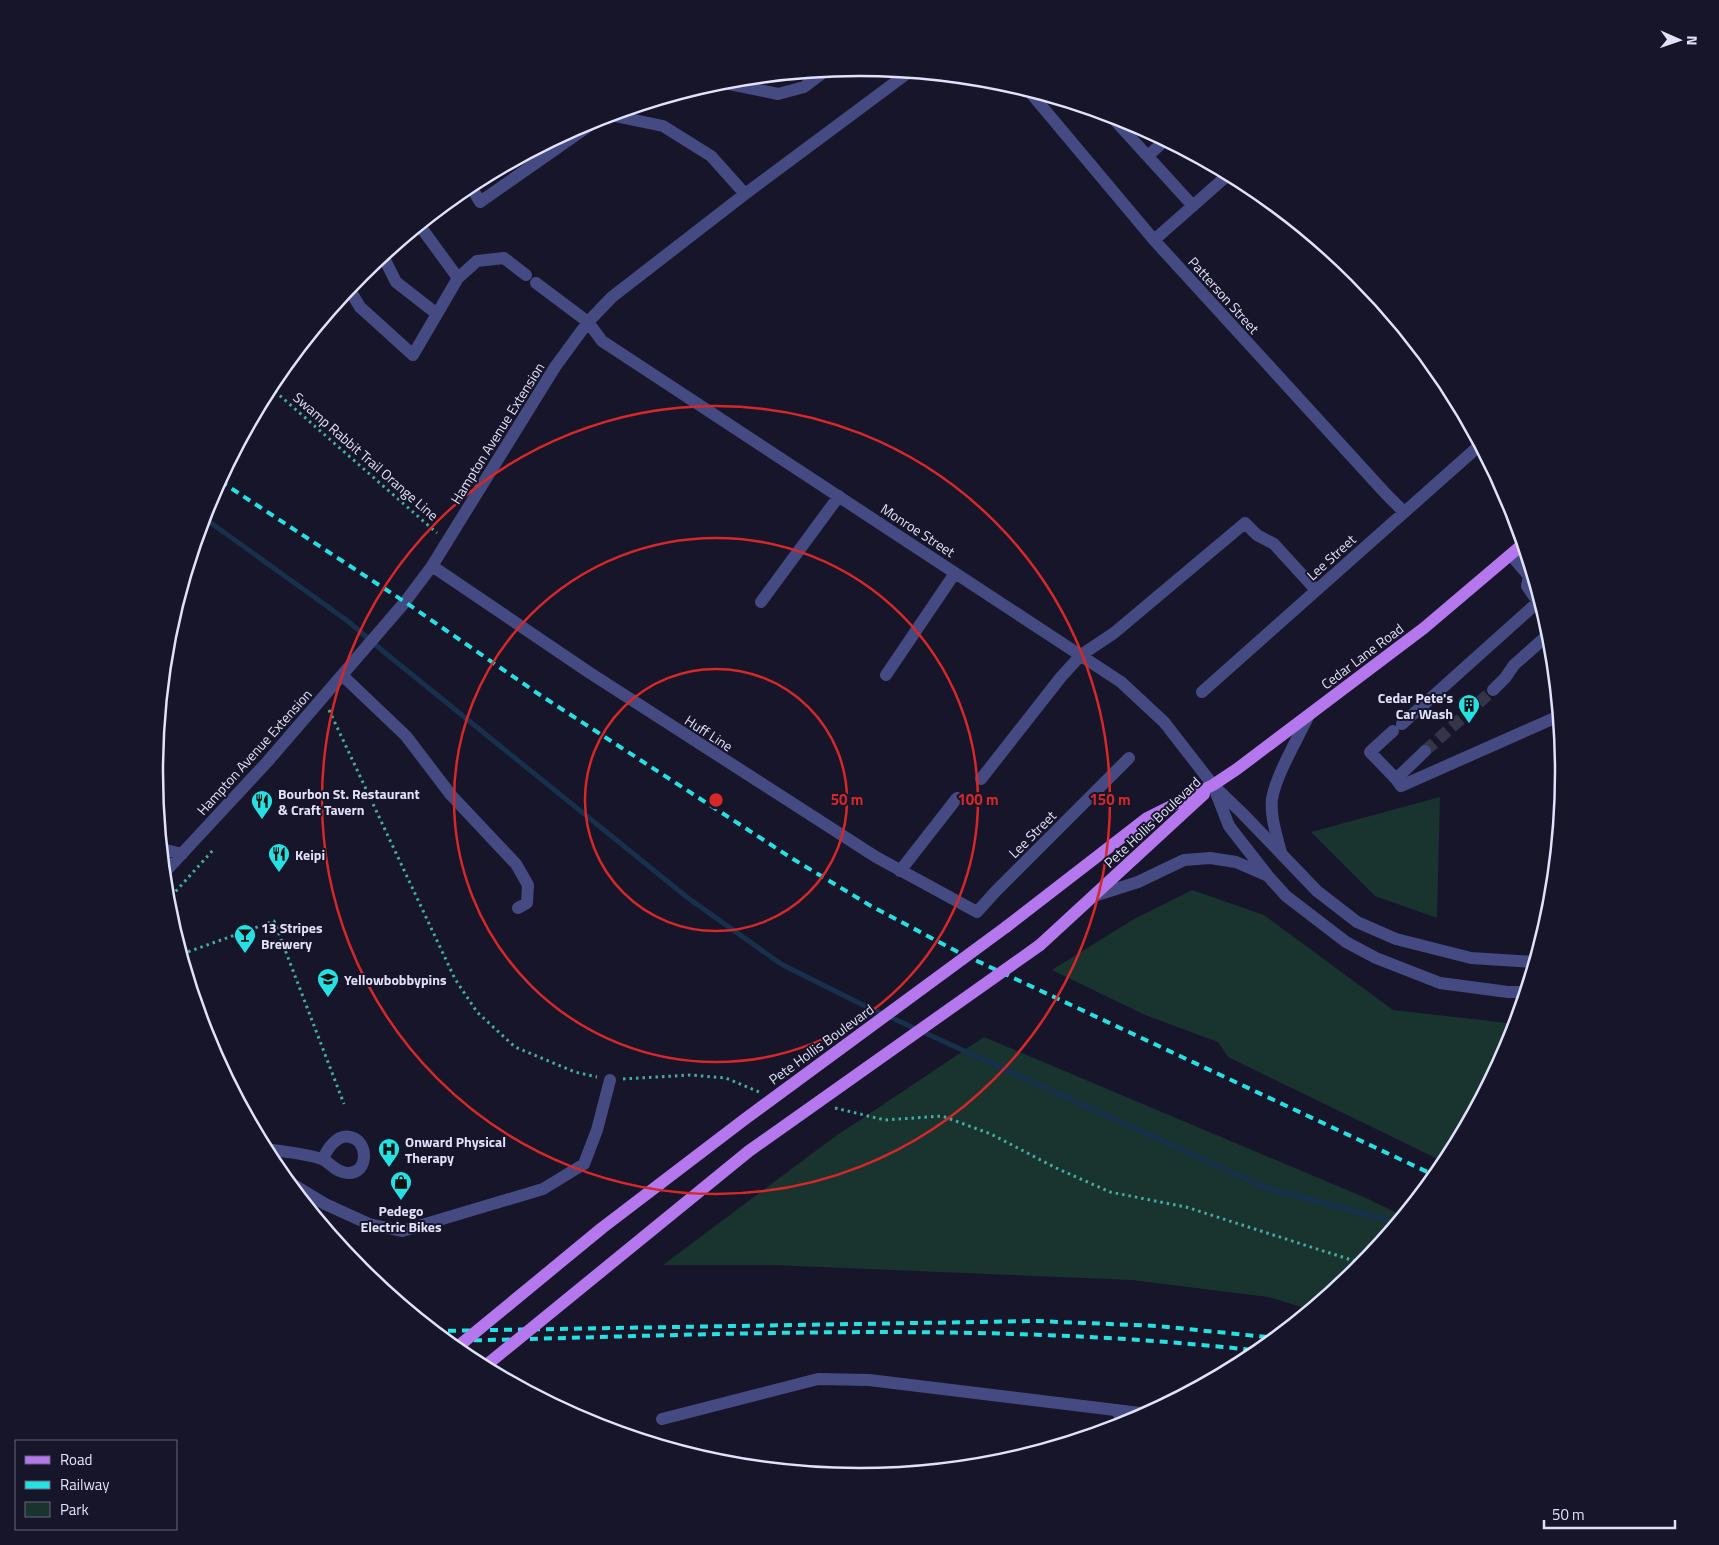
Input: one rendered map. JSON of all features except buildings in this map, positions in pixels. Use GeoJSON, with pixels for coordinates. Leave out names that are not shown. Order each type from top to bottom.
{"type":"FeatureCollection","features":[{"type":"Feature","properties":{"kind":"main road","name":"Cedar Lane Road"},"geometry":{"type":"LineString","coordinates":[[1213,785],[1424,628],[1519,548]]}},
{"type":"Feature","properties":{"kind":"main road","name":"Pete Hollis Boulevard"},"geometry":{"type":"LineString","coordinates":[[491,1362],[749,1151],[1040,945],[1213,785]]}},
{"type":"Feature","properties":{"kind":"main road","name":"Pete Hollis Boulevard"},"geometry":{"type":"LineString","coordinates":[[462,1344],[602,1228],[744,1119],[1006,927],[1146,818],[1213,785]]}},
{"type":"Feature","properties":{"kind":"street"},"geometry":{"type":"LineString","coordinates":[[743,87],[778,94],[804,87],[817,78]]}},
{"type":"Feature","properties":{"kind":"street","name":"Hampton Avenue Extension"},"geometry":{"type":"LineString","coordinates":[[170,868],[324,698],[394,616],[448,542],[555,367],[588,322],[612,297],[745,194],[901,78]]}},
{"type":"Feature","properties":{"kind":"street","name":"Patterson Street"},"geometry":{"type":"LineString","coordinates":[[1036,99],[1154,240],[1404,512]]}},
{"type":"Feature","properties":{"kind":"street"},"geometry":{"type":"LineString","coordinates":[[623,118],[663,126],[711,156],[745,194]]}},
{"type":"Feature","properties":{"kind":"street"},"geometry":{"type":"LineString","coordinates":[[1121,127],[1193,206]]}},
{"type":"Feature","properties":{"kind":"street"},"geometry":{"type":"LineString","coordinates":[[475,193],[480,202],[567,141]]}},
{"type":"Feature","properties":{"kind":"street"},"geometry":{"type":"LineString","coordinates":[[1148,156],[1160,145]]}},
{"type":"Feature","properties":{"kind":"street"},"geometry":{"type":"LineString","coordinates":[[1154,240],[1223,179]]}},
{"type":"Feature","properties":{"kind":"street"},"geometry":{"type":"LineString","coordinates":[[423,230],[458,278]]}},
{"type":"Feature","properties":{"kind":"street","name":"Monroe Street"},"geometry":{"type":"LineString","coordinates":[[353,295],[360,307],[413,355],[458,278],[477,261],[504,258],[588,322],[602,341],[1121,682],[1164,722],[1213,785]]}},
{"type":"Feature","properties":{"kind":"street"},"geometry":{"type":"LineString","coordinates":[[386,262],[396,282],[437,314]]}},
{"type":"Feature","properties":{"kind":"street","name":"Lee Street"},"geometry":{"type":"LineString","coordinates":[[1202,692],[1475,449]]}},
{"type":"Feature","properties":{"kind":"street"},"geometry":{"type":"LineString","coordinates":[[761,602],[839,496]]}},
{"type":"Feature","properties":{"kind":"street"},"geometry":{"type":"LineString","coordinates":[[981,779],[1061,677],[1081,655],[1114,633],[1245,523],[1257,535],[1274,544],[1316,590]]}},
{"type":"Feature","properties":{"kind":"street"},"geometry":{"type":"LineString","coordinates":[[1511,555],[1525,570]]}},
{"type":"Feature","properties":{"kind":"street","name":"Huff Line"},"geometry":{"type":"LineString","coordinates":[[432,566],[606,684],[756,781],[900,871],[977,912]]}},
{"type":"Feature","properties":{"kind":"street"},"geometry":{"type":"LineString","coordinates":[[886,675],[955,572]]}},
{"type":"Feature","properties":{"kind":"street"},"geometry":{"type":"LineString","coordinates":[[1529,581],[1527,586],[1532,594]]}},
{"type":"Feature","properties":{"kind":"street"},"geometry":{"type":"LineString","coordinates":[[1535,605],[1370,752],[1401,786],[1553,719]]}},
{"type":"Feature","properties":{"kind":"street"},"geometry":{"type":"LineString","coordinates":[[1493,690],[1514,665],[1542,640]]}},
{"type":"Feature","properties":{"kind":"street"},"geometry":{"type":"LineString","coordinates":[[343,676],[406,736],[451,795],[516,864],[528,885],[527,903],[518,908]]}},
{"type":"Feature","properties":{"kind":"street"},"geometry":{"type":"LineString","coordinates":[[1281,855],[1274,824],[1272,799],[1279,779],[1309,714]]}},
{"type":"Feature","properties":{"kind":"street"},"geometry":{"type":"LineString","coordinates":[[1396,779],[1425,750]]}},
{"type":"Feature","properties":{"kind":"street","name":"Lee Street"},"geometry":{"type":"LineString","coordinates":[[977,912],[994,892],[1129,758]]}},
{"type":"Feature","properties":{"kind":"street"},"geometry":{"type":"LineString","coordinates":[[1213,785],[1317,891],[1357,922],[1396,939],[1471,958],[1529,962]]}},
{"type":"Feature","properties":{"kind":"street"},"geometry":{"type":"LineString","coordinates":[[1213,785],[1229,826],[1268,876],[1286,896],[1346,942],[1376,958],[1440,983],[1520,992]]}},
{"type":"Feature","properties":{"kind":"street"},"geometry":{"type":"LineString","coordinates":[[900,871],[957,798]]}},
{"type":"Feature","properties":{"kind":"street"},"geometry":{"type":"LineString","coordinates":[[168,850],[182,854]]}},
{"type":"Feature","properties":{"kind":"street"},"geometry":{"type":"LineString","coordinates":[[1094,896],[1138,882],[1184,860],[1210,858],[1236,862],[1268,876]]}},
{"type":"Feature","properties":{"kind":"street"},"geometry":{"type":"LineString","coordinates":[[303,1191],[325,1204],[369,1224],[402,1230],[543,1189],[584,1164],[597,1130],[610,1080]]}},
{"type":"Feature","properties":{"kind":"street"},"geometry":{"type":"LineString","coordinates":[[275,1150],[323,1159]]}},
{"type":"Feature","properties":{"kind":"street"},"geometry":{"type":"LineString","coordinates":[[662,1419],[818,1379],[869,1380],[1134,1412]]}},
{"type":"Feature","properties":{"kind":"street"},"geometry":{"type":"LineString","coordinates":[[1117,1410],[1121,1418]]}},
{"type":"Feature","properties":{"kind":"path","name":"Swamp Rabbit Trail Orange Line"},"geometry":{"type":"LineString","coordinates":[[277,393],[448,542]]}},
{"type":"Feature","properties":{"kind":"path"},"geometry":{"type":"LineString","coordinates":[[324,698],[455,979],[477,1012],[515,1047],[575,1072],[610,1080],[690,1075],[726,1078],[761,1092]]}},
{"type":"Feature","properties":{"kind":"path"},"geometry":{"type":"LineString","coordinates":[[174,893],[214,849]]}},
{"type":"Feature","properties":{"kind":"path"},"geometry":{"type":"LineString","coordinates":[[187,952],[274,921],[344,1104]]}},
{"type":"Feature","properties":{"kind":"path"},"geometry":{"type":"LineString","coordinates":[[840,1109],[885,1120],[942,1116],[991,1134],[1056,1168],[1110,1192],[1186,1207],[1355,1261]]}},
{"type":"Feature","properties":{"kind":"green space"},"geometry":{"type":"Polygon","coordinates":[[[1440,797],[1437,918],[1375,896],[1311,832],[1440,797]]]}},
{"type":"Feature","properties":{"kind":"green space"},"geometry":{"type":"Polygon","coordinates":[[[1192,890],[1264,915],[1393,1010],[1509,1023],[1484,1080],[1462,1121],[1438,1159],[1228,1057],[1218,1042],[1145,1015],[1052,970],[1134,919],[1192,890]]]}},
{"type":"Feature","properties":{"kind":"green space"},"geometry":{"type":"Polygon","coordinates":[[[984,1037],[1366,1198],[1398,1214],[1352,1265],[1304,1308],[1268,1297],[1132,1280],[772,1265],[663,1265],[833,1138],[984,1037]]]}},
{"type":"Feature","properties":{"kind":"waterway"},"geometry":{"type":"LineString","coordinates":[[210,522],[349,622],[688,898],[781,964],[859,1003],[1264,1187],[1392,1221]]}},
{"type":"Feature","properties":{"kind":"tunnel"},"geometry":{"type":"LineString","coordinates":[[1425,751],[1493,690]]}},
{"type":"Feature","properties":{"kind":"railway"},"geometry":{"type":"LineString","coordinates":[[226,485],[405,602],[537,693],[793,859],[871,906],[958,952],[1429,1172]]}},
{"type":"Feature","properties":{"kind":"railway"},"geometry":{"type":"LineString","coordinates":[[444,1331],[1036,1321],[1158,1326],[1266,1337]]}},
{"type":"Feature","properties":{"kind":"railway"},"geometry":{"type":"LineString","coordinates":[[458,1341],[752,1333],[955,1333],[1159,1341],[1248,1350]]}},
{"type":"Feature","properties":{"kind":"place","name":"Cedar Pete's Car Wash"},"geometry":{"type":"Point","coordinates":[1469,724]}},
{"type":"Feature","properties":{"kind":"place","name":"Bourbon St. Restaurant & Craft Tavern"},"geometry":{"type":"Point","coordinates":[262,820]}},
{"type":"Feature","properties":{"kind":"place","name":"Keipi"},"geometry":{"type":"Point","coordinates":[279,873]}},
{"type":"Feature","properties":{"kind":"place","name":"13 Stripes Brewery"},"geometry":{"type":"Point","coordinates":[245,954]}},
{"type":"Feature","properties":{"kind":"place","name":"Yellowbobbypins"},"geometry":{"type":"Point","coordinates":[328,998]}},
{"type":"Feature","properties":{"kind":"place","name":"Onward Physical Therapy"},"geometry":{"type":"Point","coordinates":[389,1168]}},
{"type":"Feature","properties":{"kind":"place","name":"Pedego Electric Bikes"},"geometry":{"type":"Point","coordinates":[401,1201]}}]}
